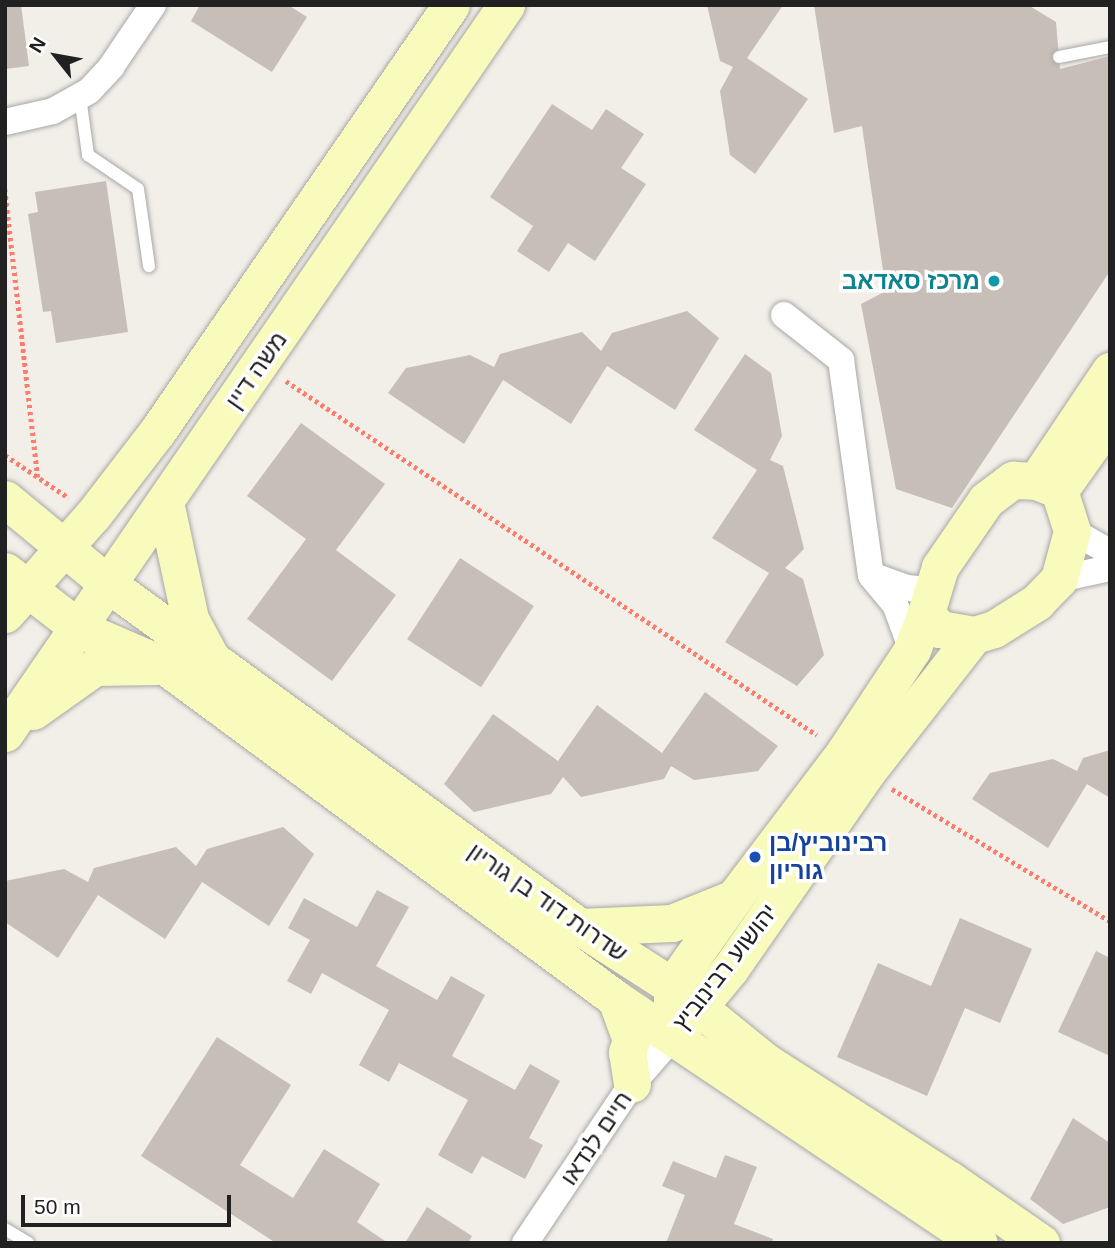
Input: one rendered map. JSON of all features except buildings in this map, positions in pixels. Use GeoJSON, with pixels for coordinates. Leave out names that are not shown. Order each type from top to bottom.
{"type":"FeatureCollection","features":[{"type":"Feature","properties":{"kind":"main road","name":"משה דיין"},"geometry":{"type":"LineString","coordinates":[[12,591],[64,547],[157,432],[451,5]]}},
{"type":"Feature","properties":{"kind":"main road","name":"משה דיין"},"geometry":{"type":"LineString","coordinates":[[7,731],[80,629],[108,584],[506,5]]}},
{"type":"Feature","properties":{"kind":"main road"},"geometry":{"type":"LineString","coordinates":[[1047,486],[1110,370]]}},
{"type":"Feature","properties":{"kind":"main road"},"geometry":{"type":"LineString","coordinates":[[1047,486],[1110,419]]}},
{"type":"Feature","properties":{"kind":"main road","name":"יהושוע רבינוביץ"},"geometry":{"type":"LineString","coordinates":[[685,998],[730,969],[855,763],[912,650],[922,597],[952,548],[986,500],[1013,480],[1047,486]]}},
{"type":"Feature","properties":{"kind":"main road"},"geometry":{"type":"LineString","coordinates":[[922,597],[939,629],[974,635],[1014,619],[1037,602],[1059,579],[1072,531],[1047,486]]}},
{"type":"Feature","properties":{"kind":"main road","name":"שדרות דוד בן גוריון"},"geometry":{"type":"LineString","coordinates":[[5,499],[108,584],[580,927],[685,998],[766,1062],[1041,1243]]}},
{"type":"Feature","properties":{"kind":"main road"},"geometry":{"type":"LineString","coordinates":[[165,502],[190,619],[212,660]]}},
{"type":"Feature","properties":{"kind":"main road","name":"שדרות דוד בן גוריון"},"geometry":{"type":"LineString","coordinates":[[12,591],[80,629],[164,666],[616,999],[979,1243]]}},
{"type":"Feature","properties":{"kind":"main road","name":"יהושוע רבינוביץ"},"geometry":{"type":"LineString","coordinates":[[672,1038],[685,998],[734,898],[974,635]]}},
{"type":"Feature","properties":{"kind":"main road"},"geometry":{"type":"LineString","coordinates":[[7,731],[95,667],[164,666]]}},
{"type":"Feature","properties":{"kind":"main road"},"geometry":{"type":"LineString","coordinates":[[580,927],[672,923],[734,898]]}},
{"type":"Feature","properties":{"kind":"main road"},"geometry":{"type":"LineString","coordinates":[[730,969],[739,1012],[766,1062]]}},
{"type":"Feature","properties":{"kind":"main road"},"geometry":{"type":"LineString","coordinates":[[616,999],[631,1041],[627,1052],[632,1084]]}},
{"type":"Feature","properties":{"kind":"street"},"geometry":{"type":"LineString","coordinates":[[5,122],[53,111],[80,97],[111,67],[153,5]]}},
{"type":"Feature","properties":{"kind":"street"},"geometry":{"type":"LineString","coordinates":[[783,315],[841,360],[871,575],[895,604],[912,650]]}},
{"type":"Feature","properties":{"kind":"street"},"geometry":{"type":"LineString","coordinates":[[1072,531],[1110,552]]}},
{"type":"Feature","properties":{"kind":"street"},"geometry":{"type":"LineString","coordinates":[[1059,579],[1110,568]]}},
{"type":"Feature","properties":{"kind":"street"},"geometry":{"type":"LineString","coordinates":[[871,575],[922,597]]}},
{"type":"Feature","properties":{"kind":"street","name":"חיים לנדאו"},"geometry":{"type":"LineString","coordinates":[[525,1243],[632,1084],[672,1038]]}},
{"type":"Feature","properties":{"kind":"lane"},"geometry":{"type":"LineString","coordinates":[[1059,57],[1110,47]]}},
{"type":"Feature","properties":{"kind":"lane"},"geometry":{"type":"LineString","coordinates":[[80,97],[88,155],[138,189],[149,266]]}},
{"type":"Feature","properties":{"kind":"lane"},"geometry":{"type":"LineString","coordinates":[[5,1229],[28,1243]]}},
{"type":"Feature","properties":{"kind":"path"},"geometry":{"type":"LineString","coordinates":[[5,189],[38,478]]}},
{"type":"Feature","properties":{"kind":"path"},"geometry":{"type":"LineString","coordinates":[[261,364],[855,763],[1110,921]]}},
{"type":"Feature","properties":{"kind":"place","name":"מרכז סאדאב"},"geometry":{"type":"Point","coordinates":[994,281]}},
{"type":"Feature","properties":{"kind":"place","name":"רבינוביץ/בן גוריון"},"geometry":{"type":"Point","coordinates":[755,857]}}]}
